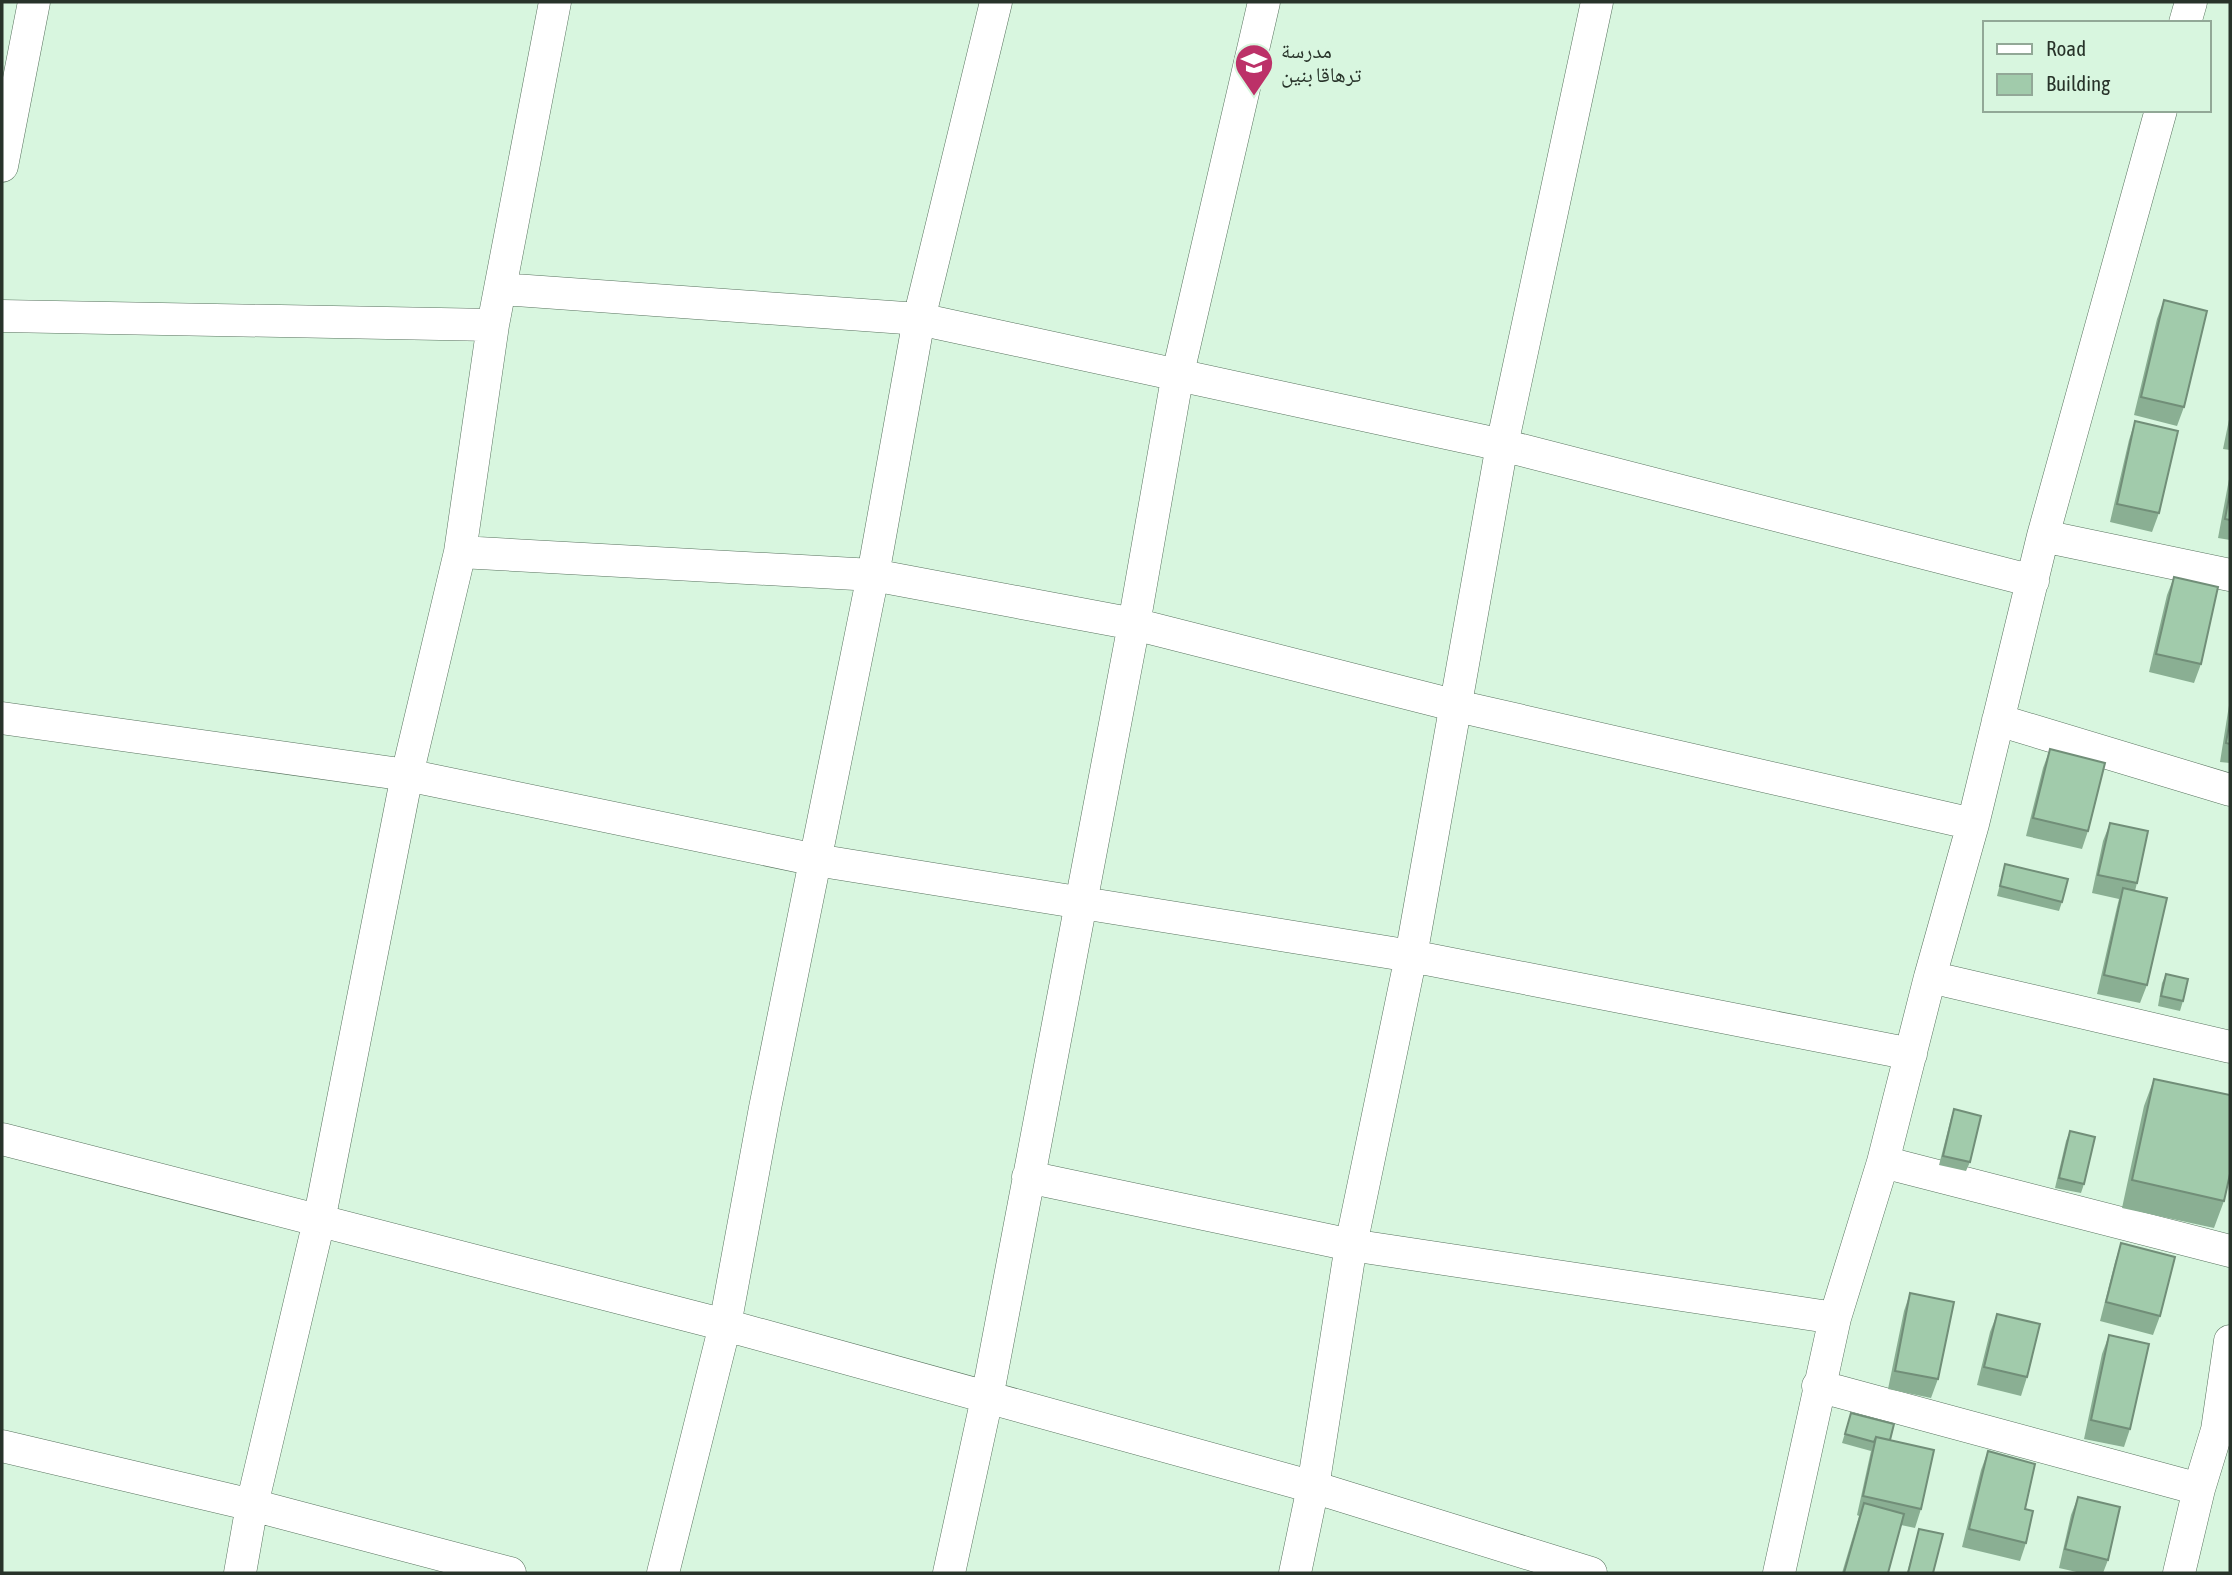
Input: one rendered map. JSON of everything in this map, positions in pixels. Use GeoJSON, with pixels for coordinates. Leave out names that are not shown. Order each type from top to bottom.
{"type":"FeatureCollection","features":[{"type":"Feature","properties":{"kind":"street"},"geometry":{"type":"LineString","coordinates":[[2,166],[34,2]]}},
{"type":"Feature","properties":{"kind":"street"},"geometry":{"type":"LineString","coordinates":[[240,1573],[252,1505],[319,1222],[407,775],[460,552],[493,325],[555,2]]}},
{"type":"Feature","properties":{"kind":"street"},"geometry":{"type":"LineString","coordinates":[[663,1573],[725,1325],[765,1108],[873,575],[919,319],[996,2]]}},
{"type":"Feature","properties":{"kind":"street"},"geometry":{"type":"LineString","coordinates":[[949,1573],[987,1398],[1134,624],[1178,373],[1264,2]]}},
{"type":"Feature","properties":{"kind":"street"},"geometry":{"type":"LineString","coordinates":[[1295,1573],[1313,1487],[1351,1245],[1411,956],[1502,445],[1597,2]]}},
{"type":"Feature","properties":{"kind":"street"},"geometry":{"type":"LineString","coordinates":[[2186,21],[2191,2]]}},
{"type":"Feature","properties":{"kind":"street"},"geometry":{"type":"LineString","coordinates":[[1779,1573],[1835,1318],[1882,1162],[1973,824],[2043,537],[2160,112]]}},
{"type":"Feature","properties":{"kind":"street"},"geometry":{"type":"LineString","coordinates":[[501,289],[919,319],[1502,445],[2033,582]]}},
{"type":"Feature","properties":{"kind":"street"},"geometry":{"type":"LineString","coordinates":[[2,316],[493,325]]}},
{"type":"Feature","properties":{"kind":"street"},"geometry":{"type":"LineString","coordinates":[[2043,537],[2230,575]]}},
{"type":"Feature","properties":{"kind":"street"},"geometry":{"type":"LineString","coordinates":[[460,552],[873,575],[1134,624],[1457,706],[1973,824]]}},
{"type":"Feature","properties":{"kind":"street"},"geometry":{"type":"LineString","coordinates":[[2,718],[407,775],[816,860],[1411,956],[1911,1054]]}},
{"type":"Feature","properties":{"kind":"street"},"geometry":{"type":"LineString","coordinates":[[1998,720],[2230,790]]}},
{"type":"Feature","properties":{"kind":"street"},"geometry":{"type":"LineString","coordinates":[[1930,977],[2230,1047]]}},
{"type":"Feature","properties":{"kind":"street"},"geometry":{"type":"LineString","coordinates":[[2,1139],[725,1325],[1313,1487],[1591,1573]]}},
{"type":"Feature","properties":{"kind":"street"},"geometry":{"type":"LineString","coordinates":[[1882,1162],[2230,1251]]}},
{"type":"Feature","properties":{"kind":"street"},"geometry":{"type":"LineString","coordinates":[[1028,1177],[1351,1245],[1835,1318]]}},
{"type":"Feature","properties":{"kind":"street"},"geometry":{"type":"LineString","coordinates":[[2179,1573],[2199,1489],[2224,1432],[2230,1340]]}},
{"type":"Feature","properties":{"kind":"street"},"geometry":{"type":"LineString","coordinates":[[1818,1386],[2199,1489]]}},
{"type":"Feature","properties":{"kind":"street"},"geometry":{"type":"LineString","coordinates":[[2,1446],[252,1505],[510,1573]]}},
{"type":"Feature","properties":{"kind":"building"},"geometry":{"type":"Polygon","coordinates":[[[2164,300],[2207,311],[2184,407],[2141,397],[2164,300]]]}},
{"type":"Feature","properties":{"kind":"building"},"geometry":{"type":"Polygon","coordinates":[[[2135,421],[2178,431],[2159,513],[2117,504],[2135,421]]]}},
{"type":"Feature","properties":{"kind":"building"},"geometry":{"type":"Polygon","coordinates":[[[2230,491],[2230,520],[2225,519],[2230,491]]]}},
{"type":"Feature","properties":{"kind":"building"},"geometry":{"type":"Polygon","coordinates":[[[2174,577],[2218,587],[2201,664],[2156,654],[2174,577]]]}},
{"type":"Feature","properties":{"kind":"building"},"geometry":{"type":"Polygon","coordinates":[[[2230,719],[2230,744],[2226,743],[2230,719]]]}},
{"type":"Feature","properties":{"kind":"building"},"geometry":{"type":"Polygon","coordinates":[[[2050,749],[2105,763],[2088,831],[2033,818],[2050,749]]]}},
{"type":"Feature","properties":{"kind":"building"},"geometry":{"type":"Polygon","coordinates":[[[2110,823],[2148,831],[2137,883],[2098,875],[2110,823]]]}},
{"type":"Feature","properties":{"kind":"building"},"geometry":{"type":"Polygon","coordinates":[[[2005,864],[2068,879],[2062,902],[2000,886],[2005,864]]]}},
{"type":"Feature","properties":{"kind":"building"},"geometry":{"type":"Polygon","coordinates":[[[2123,888],[2167,898],[2147,985],[2104,975],[2123,888]]]}},
{"type":"Feature","properties":{"kind":"building"},"geometry":{"type":"Polygon","coordinates":[[[2166,974],[2188,979],[2183,1001],[2161,996],[2166,974]]]}},
{"type":"Feature","properties":{"kind":"building"},"geometry":{"type":"Polygon","coordinates":[[[2154,1079],[2230,1095],[2230,1174],[2224,1201],[2132,1180],[2154,1079]]]}},
{"type":"Feature","properties":{"kind":"building"},"geometry":{"type":"Polygon","coordinates":[[[1954,1109],[1981,1116],[1970,1162],[1943,1156],[1954,1109]]]}},
{"type":"Feature","properties":{"kind":"building"},"geometry":{"type":"Polygon","coordinates":[[[2070,1131],[2095,1137],[2084,1184],[2059,1178],[2070,1131]]]}},
{"type":"Feature","properties":{"kind":"building"},"geometry":{"type":"Polygon","coordinates":[[[2121,1243],[2175,1257],[2160,1316],[2106,1302],[2121,1243]]]}},
{"type":"Feature","properties":{"kind":"building"},"geometry":{"type":"Polygon","coordinates":[[[1910,1293],[1954,1302],[1938,1379],[1895,1371],[1910,1293]]]}},
{"type":"Feature","properties":{"kind":"building"},"geometry":{"type":"Polygon","coordinates":[[[1997,1314],[2040,1324],[2027,1377],[1984,1367],[1997,1314]]]}},
{"type":"Feature","properties":{"kind":"building"},"geometry":{"type":"Polygon","coordinates":[[[2109,1335],[2149,1344],[2130,1429],[2091,1420],[2109,1335]]]}},
{"type":"Feature","properties":{"kind":"building"},"geometry":{"type":"Polygon","coordinates":[[[1851,1413],[1894,1424],[1890,1440],[1876,1437],[1874,1442],[1845,1434],[1851,1413]]]}},
{"type":"Feature","properties":{"kind":"building"},"geometry":{"type":"Polygon","coordinates":[[[1876,1437],[1934,1450],[1921,1509],[1863,1496],[1876,1437]]]}},
{"type":"Feature","properties":{"kind":"building"},"geometry":{"type":"Polygon","coordinates":[[[1988,1451],[2035,1464],[2025,1509],[2033,1511],[2026,1543],[1969,1529],[1988,1451]]]}},
{"type":"Feature","properties":{"kind":"building"},"geometry":{"type":"Polygon","coordinates":[[[2078,1497],[2120,1507],[2108,1560],[2065,1549],[2078,1497]]]}},
{"type":"Feature","properties":{"kind":"building"},"geometry":{"type":"Polygon","coordinates":[[[1864,1503],[1904,1514],[1888,1573],[1844,1573],[1864,1503]]]}},
{"type":"Feature","properties":{"kind":"building"},"geometry":{"type":"Polygon","coordinates":[[[1919,1529],[1943,1534],[1933,1573],[1908,1573],[1919,1529]]]}},
{"type":"Feature","properties":{"kind":"place","name":"مدرسة ترهاقا بنين"},"geometry":{"type":"Point","coordinates":[1254,97]}}]}
